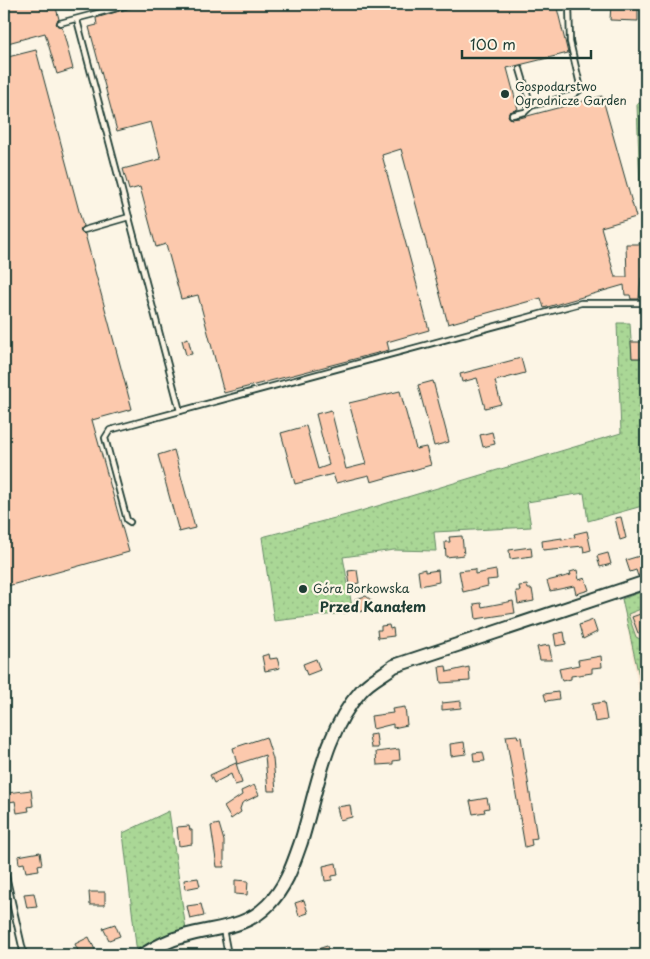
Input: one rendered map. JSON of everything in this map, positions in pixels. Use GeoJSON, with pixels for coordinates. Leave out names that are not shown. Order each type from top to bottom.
{"type":"FeatureCollection","features":[{"type":"Feature","properties":{"kind":"street"},"geometry":{"type":"LineString","coordinates":[[143,955],[161,944],[186,935],[224,929],[248,920],[262,911],[274,898],[288,880],[304,833],[328,747],[341,717],[362,689],[394,666],[646,582]]}},
{"type":"Feature","properties":{"kind":"lane"},"geometry":{"type":"LineString","coordinates":[[60,23],[132,4]]}},
{"type":"Feature","properties":{"kind":"lane"},"geometry":{"type":"LineString","coordinates":[[512,115],[525,112],[531,106],[573,95],[581,88],[570,42],[570,4]]}},
{"type":"Feature","properties":{"kind":"lane"},"geometry":{"type":"LineString","coordinates":[[77,20],[180,411]]}},
{"type":"Feature","properties":{"kind":"lane"},"geometry":{"type":"LineString","coordinates":[[520,69],[531,106]]}},
{"type":"Feature","properties":{"kind":"lane"},"geometry":{"type":"LineString","coordinates":[[84,230],[129,217]]}},
{"type":"Feature","properties":{"kind":"lane"},"geometry":{"type":"LineString","coordinates":[[130,522],[127,520],[105,438],[110,430],[581,303],[646,303]]}},
{"type":"Feature","properties":{"kind":"lane"},"geometry":{"type":"LineString","coordinates":[[4,867],[24,955]]}},
{"type":"Feature","properties":{"kind":"lane"},"geometry":{"type":"LineString","coordinates":[[224,929],[228,955]]}},
{"type":"Feature","properties":{"kind":"shaded area"},"geometry":{"type":"Polygon","coordinates":[[[646,590],[646,718],[644,719],[622,599],[646,590]]]}},
{"type":"Feature","properties":{"kind":"green space"},"geometry":{"type":"Polygon","coordinates":[[[646,100],[646,104],[642,104],[642,109],[646,109],[646,215],[641,216],[637,104],[646,100]]]}},
{"type":"Feature","properties":{"kind":"green space"},"geometry":{"type":"Polygon","coordinates":[[[617,323],[630,323],[632,358],[646,358],[646,505],[588,521],[584,493],[527,502],[531,527],[434,532],[436,551],[394,550],[343,557],[353,612],[274,621],[262,537],[354,513],[621,433],[617,323]]]}},
{"type":"Feature","properties":{"kind":"green space"},"geometry":{"type":"Polygon","coordinates":[[[641,592],[646,607],[628,614],[636,637],[640,639],[646,637],[646,689],[642,690],[622,599],[641,592]]]}},
{"type":"Feature","properties":{"kind":"green space"},"geometry":{"type":"Polygon","coordinates":[[[169,811],[186,930],[158,939],[137,954],[123,833],[169,811]]]}},
{"type":"Feature","properties":{"kind":"building"},"geometry":{"type":"Polygon","coordinates":[[[4,4],[55,4],[59,19],[56,24],[62,27],[73,69],[57,74],[45,33],[4,44],[4,4]]]}},
{"type":"Feature","properties":{"kind":"building"},"geometry":{"type":"Polygon","coordinates":[[[143,4],[556,4],[568,53],[507,68],[518,109],[510,112],[508,116],[511,119],[520,118],[602,96],[636,217],[601,227],[615,277],[627,277],[626,244],[645,244],[646,278],[641,278],[639,299],[631,299],[630,295],[625,295],[624,285],[544,308],[541,298],[448,324],[401,149],[382,155],[429,330],[387,342],[389,350],[224,393],[198,295],[181,299],[166,244],[156,247],[140,187],[129,190],[123,169],[161,159],[151,122],[117,131],[89,27],[97,25],[96,18],[143,4]]]}},
{"type":"Feature","properties":{"kind":"building"},"geometry":{"type":"Polygon","coordinates":[[[611,4],[638,4],[638,21],[610,20],[611,4]]]}},
{"type":"Feature","properties":{"kind":"building"},"geometry":{"type":"Polygon","coordinates":[[[36,50],[83,226],[80,231],[85,234],[132,409],[92,420],[129,552],[4,587],[4,58],[36,50]]]}},
{"type":"Feature","properties":{"kind":"building"},"geometry":{"type":"Polygon","coordinates":[[[188,338],[192,354],[186,355],[182,340],[188,338]]]}},
{"type":"Feature","properties":{"kind":"building"},"geometry":{"type":"Polygon","coordinates":[[[631,342],[646,342],[646,358],[632,358],[631,342]]]}},
{"type":"Feature","properties":{"kind":"building"},"geometry":{"type":"Polygon","coordinates":[[[521,358],[525,373],[495,381],[501,404],[485,408],[477,378],[462,382],[460,374],[521,358]]]}},
{"type":"Feature","properties":{"kind":"building"},"geometry":{"type":"Polygon","coordinates":[[[433,381],[449,442],[434,446],[418,385],[433,381]]]}},
{"type":"Feature","properties":{"kind":"building"},"geometry":{"type":"Polygon","coordinates":[[[400,391],[416,449],[426,447],[431,465],[371,482],[369,475],[336,483],[333,474],[295,484],[281,433],[306,426],[318,469],[329,465],[316,414],[331,410],[346,469],[366,464],[349,403],[400,391]]]}},
{"type":"Feature","properties":{"kind":"building"},"geometry":{"type":"Polygon","coordinates":[[[492,432],[495,444],[483,447],[480,435],[492,432]]]}},
{"type":"Feature","properties":{"kind":"building"},"geometry":{"type":"Polygon","coordinates":[[[174,450],[195,528],[179,532],[158,455],[174,450]]]}},
{"type":"Feature","properties":{"kind":"building"},"geometry":{"type":"Polygon","coordinates":[[[621,517],[626,538],[620,540],[615,518],[621,517]]]}},
{"type":"Feature","properties":{"kind":"building"},"geometry":{"type":"Polygon","coordinates":[[[587,531],[591,550],[584,552],[583,546],[543,550],[542,541],[562,538],[562,540],[575,537],[574,534],[587,531]]]}},
{"type":"Feature","properties":{"kind":"building"},"geometry":{"type":"Polygon","coordinates":[[[462,536],[464,555],[446,557],[445,542],[450,542],[449,537],[462,536]]]}},
{"type":"Feature","properties":{"kind":"building"},"geometry":{"type":"Polygon","coordinates":[[[531,547],[532,556],[510,559],[509,550],[531,547]]]}},
{"type":"Feature","properties":{"kind":"building"},"geometry":{"type":"Polygon","coordinates":[[[608,553],[611,564],[600,567],[597,556],[608,553]]]}},
{"type":"Feature","properties":{"kind":"building"},"geometry":{"type":"Polygon","coordinates":[[[643,555],[646,566],[638,576],[636,570],[630,572],[626,560],[643,555]]]}},
{"type":"Feature","properties":{"kind":"building"},"geometry":{"type":"Polygon","coordinates":[[[425,569],[425,572],[438,570],[439,582],[420,586],[418,571],[425,569]]]}},
{"type":"Feature","properties":{"kind":"building"},"geometry":{"type":"Polygon","coordinates":[[[475,569],[475,574],[496,570],[497,579],[487,580],[488,586],[463,592],[459,571],[475,569]]]}},
{"type":"Feature","properties":{"kind":"building"},"geometry":{"type":"Polygon","coordinates":[[[357,570],[359,583],[350,585],[348,571],[357,570]]]}},
{"type":"Feature","properties":{"kind":"building"},"geometry":{"type":"Polygon","coordinates":[[[577,570],[579,580],[585,578],[589,590],[576,594],[574,586],[550,591],[547,581],[571,575],[570,572],[577,570]]]}},
{"type":"Feature","properties":{"kind":"building"},"geometry":{"type":"Polygon","coordinates":[[[527,585],[528,589],[532,589],[534,601],[518,604],[516,591],[520,591],[519,586],[527,585]]]}},
{"type":"Feature","properties":{"kind":"building"},"geometry":{"type":"Polygon","coordinates":[[[366,596],[371,600],[370,609],[359,612],[355,599],[366,596]]]}},
{"type":"Feature","properties":{"kind":"building"},"geometry":{"type":"Polygon","coordinates":[[[513,601],[515,613],[476,619],[474,604],[481,603],[482,607],[513,601]]]}},
{"type":"Feature","properties":{"kind":"building"},"geometry":{"type":"Polygon","coordinates":[[[646,612],[646,630],[638,633],[632,617],[646,612]]]}},
{"type":"Feature","properties":{"kind":"building"},"geometry":{"type":"Polygon","coordinates":[[[593,620],[597,632],[583,639],[579,625],[593,620]]]}},
{"type":"Feature","properties":{"kind":"building"},"geometry":{"type":"Polygon","coordinates":[[[389,625],[390,629],[393,628],[394,636],[378,638],[377,630],[381,630],[381,626],[389,625]]]}},
{"type":"Feature","properties":{"kind":"building"},"geometry":{"type":"Polygon","coordinates":[[[564,632],[566,644],[556,646],[554,634],[564,632]]]}},
{"type":"Feature","properties":{"kind":"building"},"geometry":{"type":"Polygon","coordinates":[[[549,645],[552,660],[540,660],[537,647],[549,645]]]}},
{"type":"Feature","properties":{"kind":"building"},"geometry":{"type":"Polygon","coordinates":[[[269,654],[270,659],[277,658],[280,668],[265,671],[262,656],[269,654]]]}},
{"type":"Feature","properties":{"kind":"building"},"geometry":{"type":"Polygon","coordinates":[[[601,656],[602,667],[592,668],[592,673],[571,676],[571,679],[562,681],[559,669],[579,665],[578,660],[601,656]]]}},
{"type":"Feature","properties":{"kind":"building"},"geometry":{"type":"Polygon","coordinates":[[[316,659],[320,670],[307,675],[303,664],[316,659]]]}},
{"type":"Feature","properties":{"kind":"building"},"geometry":{"type":"Polygon","coordinates":[[[446,666],[447,672],[469,667],[470,681],[441,683],[439,667],[446,666]]]}},
{"type":"Feature","properties":{"kind":"building"},"geometry":{"type":"Polygon","coordinates":[[[558,692],[559,699],[546,701],[544,694],[558,692]]]}},
{"type":"Feature","properties":{"kind":"building"},"geometry":{"type":"Polygon","coordinates":[[[461,701],[461,708],[442,710],[442,703],[461,701]]]}},
{"type":"Feature","properties":{"kind":"building"},"geometry":{"type":"Polygon","coordinates":[[[604,702],[607,720],[595,722],[592,704],[604,702]]]}},
{"type":"Feature","properties":{"kind":"building"},"geometry":{"type":"Polygon","coordinates":[[[405,707],[407,725],[393,728],[393,724],[373,729],[371,716],[393,713],[392,709],[405,707]]]}},
{"type":"Feature","properties":{"kind":"building"},"geometry":{"type":"Polygon","coordinates":[[[376,734],[378,748],[371,748],[369,735],[376,734]]]}},
{"type":"Feature","properties":{"kind":"building"},"geometry":{"type":"Polygon","coordinates":[[[517,735],[518,738],[521,737],[537,838],[531,839],[532,845],[525,847],[506,736],[517,735]]]}},
{"type":"Feature","properties":{"kind":"building"},"geometry":{"type":"Polygon","coordinates":[[[266,737],[273,759],[276,791],[268,791],[265,755],[237,764],[233,748],[266,737]]]}},
{"type":"Feature","properties":{"kind":"building"},"geometry":{"type":"Polygon","coordinates":[[[464,742],[466,754],[451,756],[450,744],[464,742]]]}},
{"type":"Feature","properties":{"kind":"building"},"geometry":{"type":"Polygon","coordinates":[[[399,749],[400,760],[393,761],[393,764],[377,765],[376,752],[399,749]]]}},
{"type":"Feature","properties":{"kind":"building"},"geometry":{"type":"Polygon","coordinates":[[[483,752],[485,761],[474,762],[473,753],[483,752]]]}},
{"type":"Feature","properties":{"kind":"building"},"geometry":{"type":"Polygon","coordinates":[[[236,763],[242,783],[235,785],[231,774],[214,783],[210,775],[236,763]]]}},
{"type":"Feature","properties":{"kind":"building"},"geometry":{"type":"Polygon","coordinates":[[[254,785],[259,795],[242,803],[241,812],[231,819],[224,807],[242,795],[241,791],[254,785]]]}},
{"type":"Feature","properties":{"kind":"building"},"geometry":{"type":"Polygon","coordinates":[[[31,790],[33,806],[28,807],[29,811],[17,813],[15,801],[9,802],[7,793],[31,790]]]}},
{"type":"Feature","properties":{"kind":"building"},"geometry":{"type":"Polygon","coordinates":[[[487,798],[489,808],[484,809],[485,812],[473,814],[470,801],[487,798]]]}},
{"type":"Feature","properties":{"kind":"building"},"geometry":{"type":"Polygon","coordinates":[[[350,805],[352,817],[340,820],[337,807],[350,805]]]}},
{"type":"Feature","properties":{"kind":"building"},"geometry":{"type":"Polygon","coordinates":[[[219,824],[224,841],[224,867],[217,867],[211,826],[219,824]]]}},
{"type":"Feature","properties":{"kind":"building"},"geometry":{"type":"Polygon","coordinates":[[[189,826],[190,830],[192,830],[192,844],[179,846],[177,827],[189,826]]]}},
{"type":"Feature","properties":{"kind":"building"},"geometry":{"type":"Polygon","coordinates":[[[40,852],[42,864],[38,865],[39,870],[26,872],[24,863],[19,864],[18,856],[40,852]]]}},
{"type":"Feature","properties":{"kind":"building"},"geometry":{"type":"Polygon","coordinates":[[[336,863],[338,875],[332,876],[332,880],[325,881],[323,866],[336,863]]]}},
{"type":"Feature","properties":{"kind":"building"},"geometry":{"type":"Polygon","coordinates":[[[198,878],[200,886],[185,889],[184,880],[198,878]]]}},
{"type":"Feature","properties":{"kind":"building"},"geometry":{"type":"Polygon","coordinates":[[[235,880],[248,881],[247,895],[235,894],[235,880]]]}},
{"type":"Feature","properties":{"kind":"building"},"geometry":{"type":"Polygon","coordinates":[[[89,892],[105,892],[105,905],[90,905],[89,892]]]}},
{"type":"Feature","properties":{"kind":"building"},"geometry":{"type":"Polygon","coordinates":[[[34,893],[37,907],[27,908],[24,894],[34,893]]]}},
{"type":"Feature","properties":{"kind":"building"},"geometry":{"type":"Polygon","coordinates":[[[304,900],[308,913],[299,916],[295,903],[304,900]]]}},
{"type":"Feature","properties":{"kind":"building"},"geometry":{"type":"Polygon","coordinates":[[[201,904],[204,916],[190,919],[187,906],[201,904]]]}},
{"type":"Feature","properties":{"kind":"building"},"geometry":{"type":"Polygon","coordinates":[[[115,924],[120,936],[109,940],[103,928],[115,924]]]}},
{"type":"Feature","properties":{"kind":"building"},"geometry":{"type":"Polygon","coordinates":[[[89,937],[96,952],[90,955],[80,955],[75,944],[89,937]]]}},
{"type":"Feature","properties":{"kind":"building"},"geometry":{"type":"Polygon","coordinates":[[[327,946],[330,955],[302,955],[302,954],[327,946]]]}},
{"type":"Feature","properties":{"kind":"place","name":"Gospodarstwo Ogrodnicze Garden"},"geometry":{"type":"Point","coordinates":[505,94]}},
{"type":"Feature","properties":{"kind":"place","name":"Góra Borkowska"},"geometry":{"type":"Point","coordinates":[303,589]}},
{"type":"Feature","properties":{"kind":"district","name":"Przed Kanałem"},"geometry":{"type":"Point","coordinates":[373,607]}}]}
